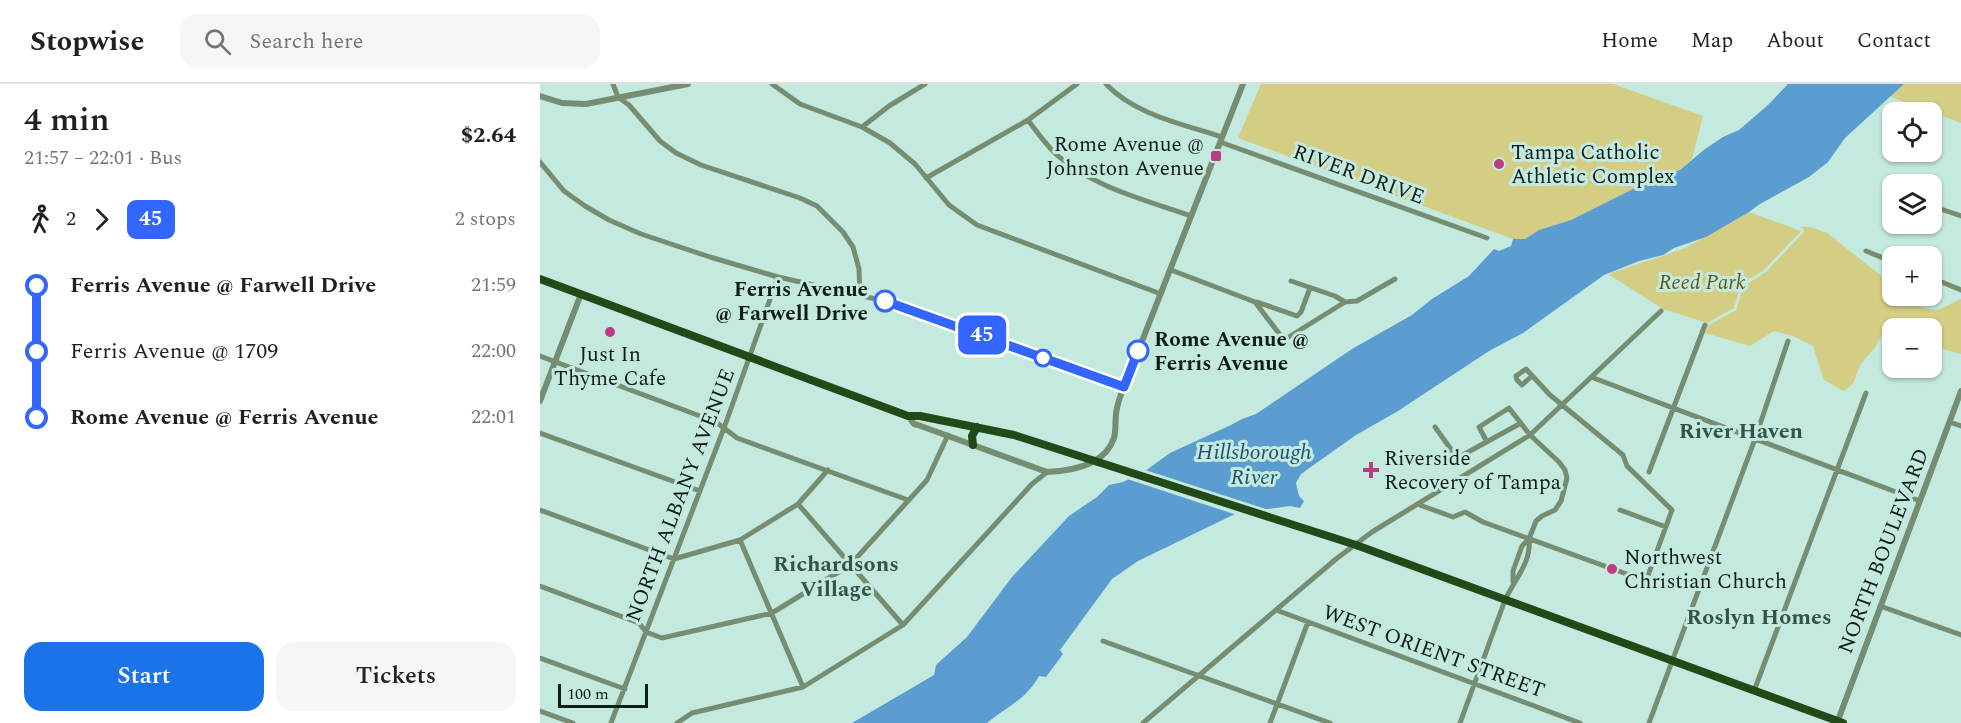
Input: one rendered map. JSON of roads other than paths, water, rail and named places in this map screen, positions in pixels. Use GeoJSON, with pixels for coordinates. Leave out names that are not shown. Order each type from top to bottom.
{"type":"FeatureCollection","features":[{"type":"Feature","properties":{"kind":"main road"},"geometry":{"type":"LineString","coordinates":[[540,279],[908,416],[920,416],[1014,435],[1356,545],[1839,722]]}},
{"type":"Feature","properties":{"kind":"main road"},"geometry":{"type":"LineString","coordinates":[[973,445],[972,436],[977,427]]}},
{"type":"Feature","properties":{"kind":"street"},"geometry":{"type":"LineString","coordinates":[[613,84],[618,97],[629,105],[660,141],[676,153],[701,165],[800,198],[817,206],[843,232],[853,247],[859,269],[860,295]]}},
{"type":"Feature","properties":{"kind":"street"},"geometry":{"type":"LineString","coordinates":[[540,96],[573,104],[688,84]]}},
{"type":"Feature","properties":{"kind":"street"},"geometry":{"type":"LineString","coordinates":[[772,84],[800,104],[862,126],[881,137],[899,150],[956,211],[986,230],[1161,294]]}},
{"type":"Feature","properties":{"kind":"street"},"geometry":{"type":"LineString","coordinates":[[862,126],[925,84]]}},
{"type":"Feature","properties":{"kind":"street"},"geometry":{"type":"LineString","coordinates":[[926,178],[1028,120],[1077,84]]}},
{"type":"Feature","properties":{"kind":"street","name":"RIVER DRIVE"},"geometry":{"type":"LineString","coordinates":[[1106,84],[1116,95],[1140,109],[1487,238]]}},
{"type":"Feature","properties":{"kind":"street"},"geometry":{"type":"LineString","coordinates":[[908,416],[914,424],[1047,472],[1069,471],[1102,455],[1114,437],[1115,415],[1124,387],[1243,84]]}},
{"type":"Feature","properties":{"kind":"street"},"geometry":{"type":"LineString","coordinates":[[1028,120],[1047,144],[1069,165],[1098,182],[1191,216]]}},
{"type":"Feature","properties":{"kind":"street"},"geometry":{"type":"LineString","coordinates":[[540,162],[564,191],[609,220],[710,257],[778,277],[898,304],[1124,387]]}},
{"type":"Feature","properties":{"kind":"street"},"geometry":{"type":"LineString","coordinates":[[1942,209],[1961,216]]}},
{"type":"Feature","properties":{"kind":"street"},"geometry":{"type":"LineString","coordinates":[[1866,251],[1882,258]]}},
{"type":"Feature","properties":{"kind":"street"},"geometry":{"type":"LineString","coordinates":[[1171,270],[1297,316],[1303,308],[1310,288]]}},
{"type":"Feature","properties":{"kind":"street","name":"NORTH ALBANY AVENUE"},"geometry":{"type":"LineString","coordinates":[[611,723],[724,428],[778,277]]}},
{"type":"Feature","properties":{"kind":"street"},"geometry":{"type":"LineString","coordinates":[[1255,302],[1284,340],[1346,302],[1357,301],[1395,279]]}},
{"type":"Feature","properties":{"kind":"street"},"geometry":{"type":"LineString","coordinates":[[1292,281],[1346,302]]}},
{"type":"Feature","properties":{"kind":"street"},"geometry":{"type":"LineString","coordinates":[[1942,282],[1961,290]]}},
{"type":"Feature","properties":{"kind":"street"},"geometry":{"type":"LineString","coordinates":[[540,401],[581,294]]}},
{"type":"Feature","properties":{"kind":"street"},"geometry":{"type":"LineString","coordinates":[[1143,723],[1372,532],[1530,435],[1661,311]]}},
{"type":"Feature","properties":{"kind":"street"},"geometry":{"type":"LineString","coordinates":[[1649,472],[1705,326]]}},
{"type":"Feature","properties":{"kind":"street"},"geometry":{"type":"LineString","coordinates":[[1648,723],[1755,439],[1788,342]]}},
{"type":"Feature","properties":{"kind":"street"},"geometry":{"type":"LineString","coordinates":[[540,356],[716,422],[737,438],[908,500]]}},
{"type":"Feature","properties":{"kind":"street"},"geometry":{"type":"LineString","coordinates":[[1417,504],[1453,517],[1465,512],[1483,522],[1646,581],[1672,510],[1627,466],[1623,455],[1532,376]]}},
{"type":"Feature","properties":{"kind":"street"},"geometry":{"type":"LineString","coordinates":[[1592,377],[1920,501]]}},
{"type":"Feature","properties":{"kind":"street","name":"NORTH BOULEVARD"},"geometry":{"type":"LineString","coordinates":[[1839,722],[1961,391]]}},
{"type":"Feature","properties":{"kind":"street"},"geometry":{"type":"LineString","coordinates":[[1754,691],[1866,393]]}},
{"type":"Feature","properties":{"kind":"street"},"geometry":{"type":"LineString","coordinates":[[1460,723],[1513,582],[1513,571],[1522,546],[1529,539],[1536,521],[1556,510],[1561,501],[1567,478],[1559,462],[1530,435],[1509,408],[1479,427],[1487,442]]}},
{"type":"Feature","properties":{"kind":"street"},"geometry":{"type":"LineString","coordinates":[[1949,422],[1961,426]]}},
{"type":"Feature","properties":{"kind":"street"},"geometry":{"type":"LineString","coordinates":[[1435,427],[1455,455],[1461,456],[1521,423]]}},
{"type":"Feature","properties":{"kind":"street"},"geometry":{"type":"LineString","coordinates":[[540,433],[700,491]]}},
{"type":"Feature","properties":{"kind":"street"},"geometry":{"type":"LineString","coordinates":[[540,586],[639,623],[646,632],[662,638],[772,613],[850,565],[927,480],[948,435]]}},
{"type":"Feature","properties":{"kind":"street"},"geometry":{"type":"LineString","coordinates":[[540,510],[674,559],[740,540],[798,504],[828,470]]}},
{"type":"Feature","properties":{"kind":"street"},"geometry":{"type":"LineString","coordinates":[[677,723],[692,713],[803,687],[903,625],[1032,484],[1047,472]]}},
{"type":"Feature","properties":{"kind":"street"},"geometry":{"type":"LineString","coordinates":[[798,504],[903,625]]}},
{"type":"Feature","properties":{"kind":"street"},"geometry":{"type":"LineString","coordinates":[[1620,510],[1666,527]]}},
{"type":"Feature","properties":{"kind":"street"},"geometry":{"type":"LineString","coordinates":[[740,540],[803,687]]}},
{"type":"Feature","properties":{"kind":"street"},"geometry":{"type":"LineString","coordinates":[[1881,606],[1961,636]]}},
{"type":"Feature","properties":{"kind":"street","name":"WEST ORIENT STREET"},"geometry":{"type":"LineString","coordinates":[[1276,610],[1580,723]]}},
{"type":"Feature","properties":{"kind":"street"},"geometry":{"type":"LineString","coordinates":[[1270,723],[1308,622]]}},
{"type":"Feature","properties":{"kind":"street"},"geometry":{"type":"LineString","coordinates":[[1103,641],[1330,723]]}},
{"type":"Feature","properties":{"kind":"street"},"geometry":{"type":"LineString","coordinates":[[540,658],[625,689]]}},
{"type":"Feature","properties":{"kind":"street"},"geometry":{"type":"LineString","coordinates":[[540,711],[573,723]]}},
{"type":"Feature","properties":{"kind":"water","name":"Hillsborough River"},"geometry":{"type":"Polygon","coordinates":[[[1788,84],[1904,84],[1845,138],[1828,162],[1809,177],[1706,237],[1674,248],[1663,255],[1639,261],[1604,275],[1523,333],[1489,351],[1398,411],[1356,435],[1301,474],[1296,483],[1299,496],[1304,501],[1300,508],[1290,506],[1237,513],[1138,561],[1112,579],[1060,650],[1063,654],[1046,677],[1039,676],[1022,697],[987,723],[852,723],[934,675],[936,665],[967,637],[1012,577],[1069,516],[1097,497],[1109,485],[1123,482],[1148,469],[1170,453],[1256,414],[1352,349],[1412,315],[1432,299],[1469,276],[1494,249],[1499,251],[1511,246],[1513,239],[1525,239],[1539,230],[1571,220],[1645,183],[1680,170],[1705,149],[1739,130],[1788,84]]]}},
{"type":"Feature","properties":{"kind":"place","name":"Rome Avenue @ Johnston Avenue"},"geometry":{"type":"Point","coordinates":[1216,156]}},
{"type":"Feature","properties":{"kind":"place","name":"Tampa Catholic Athletic Complex"},"geometry":{"type":"Point","coordinates":[1499,164]}},
{"type":"Feature","properties":{"kind":"place","name":"Ferris Avenue @ Farwell Drive"},"geometry":{"type":"Point","coordinates":[885,301]}},
{"type":"Feature","properties":{"kind":"place","name":"Just In Thyme Cafe"},"geometry":{"type":"Point","coordinates":[610,332]}},
{"type":"Feature","properties":{"kind":"place","name":"Rome Avenue @ Ferris Avenue"},"geometry":{"type":"Point","coordinates":[1138,351]}},
{"type":"Feature","properties":{"kind":"place","name":"Riverside Recovery of Tampa"},"geometry":{"type":"Point","coordinates":[1371,470]}},
{"type":"Feature","properties":{"kind":"place","name":"Northwest Christian Church"},"geometry":{"type":"Point","coordinates":[1612,569]}},
{"type":"Feature","properties":{"kind":"district","name":"River Haven"},"geometry":{"type":"Point","coordinates":[1741,430]}},
{"type":"Feature","properties":{"kind":"district","name":"Richardsons Village"},"geometry":{"type":"Point","coordinates":[836,576]}},
{"type":"Feature","properties":{"kind":"district","name":"Roslyn Homes"},"geometry":{"type":"Point","coordinates":[1759,616]}},
{"type":"Feature","properties":{"kind":"park label","name":"Reed Park"},"geometry":{"type":"Point","coordinates":[1702,282]}}]}
